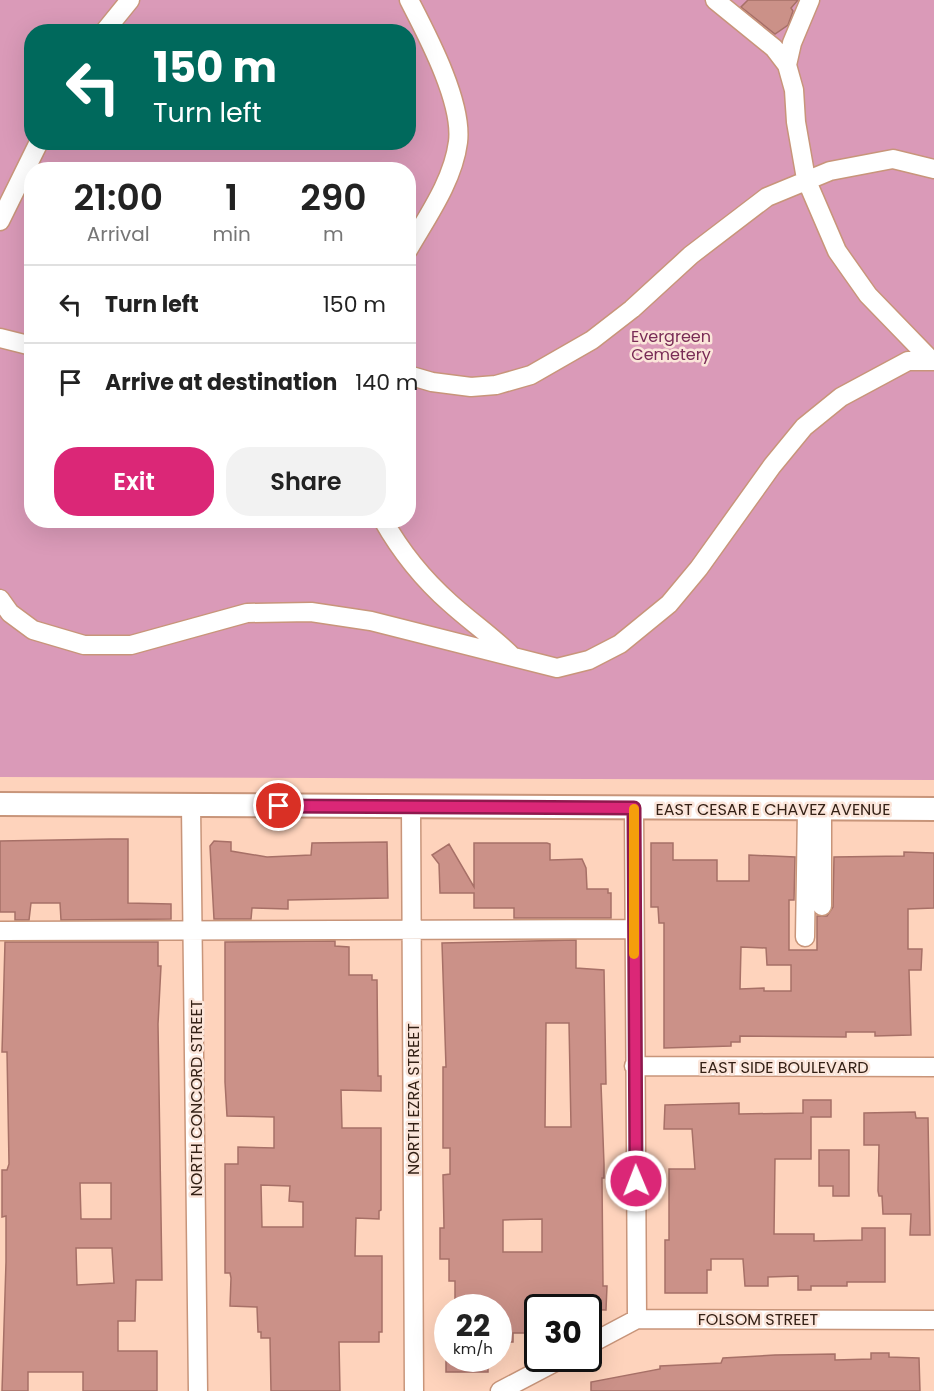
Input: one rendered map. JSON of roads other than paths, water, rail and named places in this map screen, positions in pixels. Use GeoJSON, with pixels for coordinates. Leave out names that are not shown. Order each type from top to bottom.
{"type":"FeatureCollection","features":[{"type":"Feature","properties":{"kind":"main road","name":"EAST CESAR E CHAVEZ AVENUE"},"geometry":{"type":"LineString","coordinates":[[0,804],[934,809]]}},
{"type":"Feature","properties":{"kind":"street"},"geometry":{"type":"LineString","coordinates":[[110,24],[130,0]]}},
{"type":"Feature","properties":{"kind":"street"},"geometry":{"type":"LineString","coordinates":[[409,0],[446,77],[458,141],[443,190],[416,236]]}},
{"type":"Feature","properties":{"kind":"street"},"geometry":{"type":"LineString","coordinates":[[715,0],[774,48],[787,64],[794,90],[796,122],[806,179],[837,251],[868,295],[933,361]]}},
{"type":"Feature","properties":{"kind":"street"},"geometry":{"type":"LineString","coordinates":[[787,64],[792,43],[810,0]]}},
{"type":"Feature","properties":{"kind":"street"},"geometry":{"type":"LineString","coordinates":[[416,377],[432,382],[471,387],[496,385],[531,375],[592,340],[632,309],[691,255],[767,197],[830,171],[893,159],[934,169]]}},
{"type":"Feature","properties":{"kind":"street"},"geometry":{"type":"LineString","coordinates":[[0,221],[24,172]]}},
{"type":"Feature","properties":{"kind":"street"},"geometry":{"type":"LineString","coordinates":[[0,338],[24,344]]}},
{"type":"Feature","properties":{"kind":"street"},"geometry":{"type":"LineString","coordinates":[[0,599],[10,613],[33,630],[84,645],[131,645],[248,613],[311,612],[370,621],[557,668],[589,660],[620,644],[669,604],[699,568],[772,466],[804,427],[841,397],[908,361],[933,361]]}},
{"type":"Feature","properties":{"kind":"street"},"geometry":{"type":"LineString","coordinates":[[387,528],[397,545],[449,602],[489,633],[514,658]]}},
{"type":"Feature","properties":{"kind":"street","name":"NORTH CONCORD STREET"},"geometry":{"type":"LineString","coordinates":[[191,806],[198,1391]]}},
{"type":"Feature","properties":{"kind":"street","name":"NORTH EZRA STREET"},"geometry":{"type":"LineString","coordinates":[[411,807],[414,1391]]}},
{"type":"Feature","properties":{"kind":"street"},"geometry":{"type":"LineString","coordinates":[[634,808],[637,1319]]}},
{"type":"Feature","properties":{"kind":"street"},"geometry":{"type":"LineString","coordinates":[[814,809],[822,906]]}},
{"type":"Feature","properties":{"kind":"street"},"geometry":{"type":"LineString","coordinates":[[805,937],[814,809]]}},
{"type":"Feature","properties":{"kind":"street"},"geometry":{"type":"LineString","coordinates":[[0,931],[634,929]]}},
{"type":"Feature","properties":{"kind":"street","name":"EAST SIDE BOULEVARD"},"geometry":{"type":"LineString","coordinates":[[634,1066],[934,1067]]}},
{"type":"Feature","properties":{"kind":"street","name":"FOLSOM STREET"},"geometry":{"type":"LineString","coordinates":[[602,1338],[637,1319],[934,1320]]}},
{"type":"Feature","properties":{"kind":"street"},"geometry":{"type":"LineString","coordinates":[[500,1391],[536,1372]]}},
{"type":"Feature","properties":{"kind":"park label","name":"Evergreen Cemetery"},"geometry":{"type":"Point","coordinates":[671,345]}}]}
